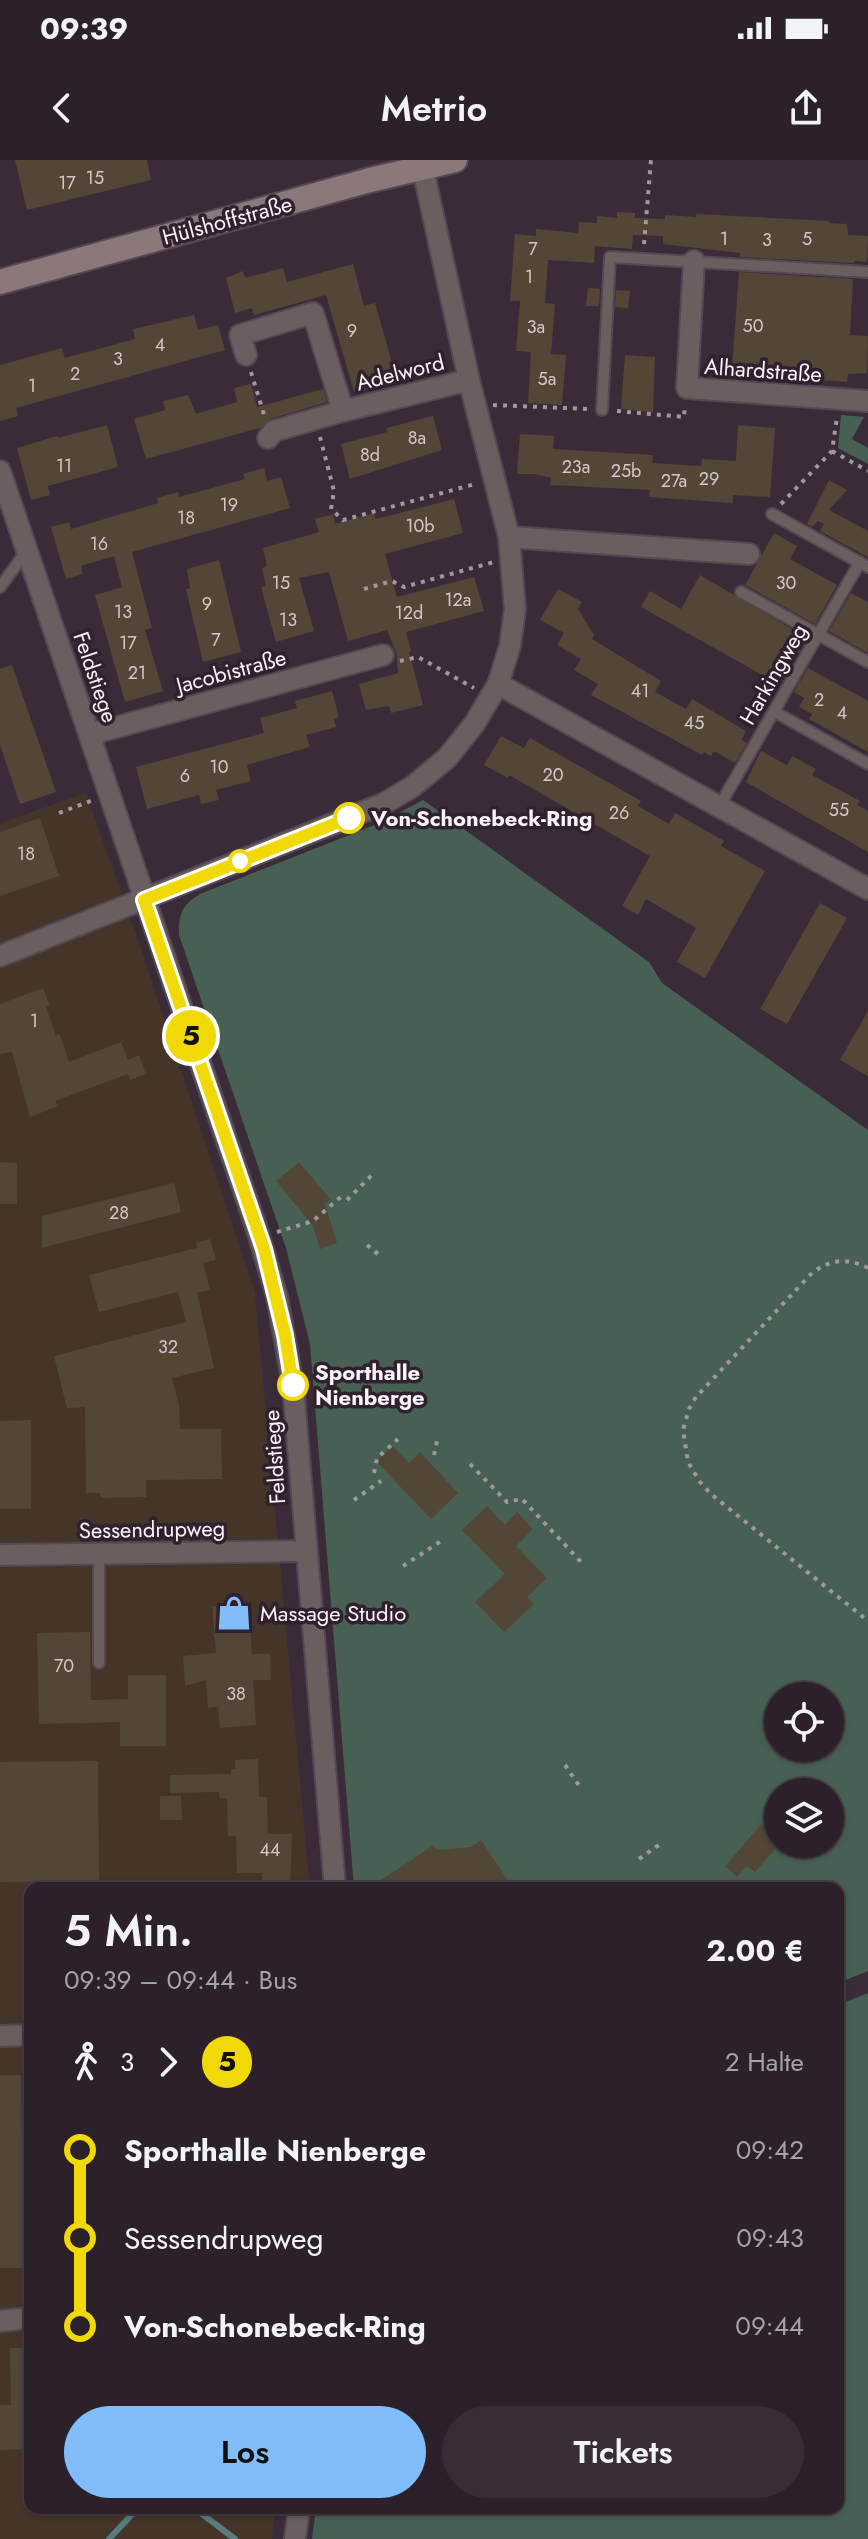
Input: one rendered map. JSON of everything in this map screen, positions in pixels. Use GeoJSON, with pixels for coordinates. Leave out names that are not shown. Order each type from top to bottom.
{"type":"FeatureCollection","features":[{"type":"Feature","properties":{"kind":"main road","name":"Hülshoffstraße"},"geometry":{"type":"LineString","coordinates":[[0,282],[422,163],[455,160]]}},
{"type":"Feature","properties":{"kind":"street"},"geometry":{"type":"LineString","coordinates":[[0,956],[383,804],[412,787],[447,758],[475,723],[494,691],[510,646],[515,609],[510,547],[469,380],[422,163]]}},
{"type":"Feature","properties":{"kind":"street","name":"Alhardstraße"},"geometry":{"type":"LineString","coordinates":[[694,261],[687,388],[868,401]]}},
{"type":"Feature","properties":{"kind":"street","name":"Adelword"},"geometry":{"type":"LineString","coordinates":[[246,355],[240,335],[313,313],[343,411]]}},
{"type":"Feature","properties":{"kind":"street","name":"Adelword"},"geometry":{"type":"LineString","coordinates":[[270,436],[343,411],[469,380]]}},
{"type":"Feature","properties":{"kind":"street","name":"Feldstiege"},"geometry":{"type":"LineString","coordinates":[[0,471],[259,1236],[279,1307],[293,1385],[334,1882]]}},
{"type":"Feature","properties":{"kind":"street"},"geometry":{"type":"LineString","coordinates":[[510,547],[749,554]]}},
{"type":"Feature","properties":{"kind":"street","name":"Jacobistraße"},"geometry":{"type":"LineString","coordinates":[[91,734],[383,655]]}},
{"type":"Feature","properties":{"kind":"street"},"geometry":{"type":"LineString","coordinates":[[494,691],[720,805],[868,889]]}},
{"type":"Feature","properties":{"kind":"street","name":"Sessendrupweg"},"geometry":{"type":"LineString","coordinates":[[0,1555],[305,1551]]}},
{"type":"Feature","properties":{"kind":"street"},"geometry":{"type":"LineString","coordinates":[[0,2036],[24,2035]]}},
{"type":"Feature","properties":{"kind":"street"},"geometry":{"type":"LineString","coordinates":[[0,2321],[24,2319]]}},
{"type":"Feature","properties":{"kind":"street"},"geometry":{"type":"LineString","coordinates":[[295,2539],[298,2514]]}},
{"type":"Feature","properties":{"kind":"lane"},"geometry":{"type":"LineString","coordinates":[[602,410],[610,257],[868,272]]}},
{"type":"Feature","properties":{"kind":"lane"},"geometry":{"type":"LineString","coordinates":[[772,514],[864,564]]}},
{"type":"Feature","properties":{"kind":"lane"},"geometry":{"type":"LineString","coordinates":[[0,587],[27,551]]}},
{"type":"Feature","properties":{"kind":"lane","name":"Harkingweg"},"geometry":{"type":"LineString","coordinates":[[720,805],[819,634],[864,564]]}},
{"type":"Feature","properties":{"kind":"lane"},"geometry":{"type":"LineString","coordinates":[[741,592],[868,662]]}},
{"type":"Feature","properties":{"kind":"lane"},"geometry":{"type":"LineString","coordinates":[[775,712],[868,764]]}},
{"type":"Feature","properties":{"kind":"lane"},"geometry":{"type":"LineString","coordinates":[[99,1554],[99,1663]]}},
{"type":"Feature","properties":{"kind":"path"},"geometry":{"type":"LineString","coordinates":[[643,258],[651,160]]}},
{"type":"Feature","properties":{"kind":"path"},"geometry":{"type":"LineString","coordinates":[[246,355],[270,436]]}},
{"type":"Feature","properties":{"kind":"path"},"geometry":{"type":"LineString","coordinates":[[475,404],[684,417],[687,388]]}},
{"type":"Feature","properties":{"kind":"path"},"geometry":{"type":"LineString","coordinates":[[772,514],[832,451],[840,399]]}},
{"type":"Feature","properties":{"kind":"path"},"geometry":{"type":"LineString","coordinates":[[315,419],[334,491],[331,509],[343,520],[494,478]]}},
{"type":"Feature","properties":{"kind":"path"},"geometry":{"type":"LineString","coordinates":[[832,451],[868,471]]}},
{"type":"Feature","properties":{"kind":"path"},"geometry":{"type":"LineString","coordinates":[[364,589],[392,581],[404,587],[510,547]]}},
{"type":"Feature","properties":{"kind":"path"},"geometry":{"type":"LineString","coordinates":[[383,655],[392,663],[418,657],[494,691]]}},
{"type":"Feature","properties":{"kind":"path"},"geometry":{"type":"LineString","coordinates":[[59,813],[110,794]]}},
{"type":"Feature","properties":{"kind":"path"},"geometry":{"type":"LineString","coordinates":[[259,1236],[306,1225],[372,1175]]}},
{"type":"Feature","properties":{"kind":"path"},"geometry":{"type":"LineString","coordinates":[[367,1245],[378,1254]]}},
{"type":"Feature","properties":{"kind":"path"},"geometry":{"type":"LineString","coordinates":[[868,1268],[851,1261],[833,1261],[810,1275],[696,1397],[683,1430],[688,1462],[711,1494],[868,1621]]}},
{"type":"Feature","properties":{"kind":"path"},"geometry":{"type":"LineString","coordinates":[[374,1473],[377,1458],[398,1439]]}},
{"type":"Feature","properties":{"kind":"path"},"geometry":{"type":"LineString","coordinates":[[434,1455],[437,1441]]}},
{"type":"Feature","properties":{"kind":"path"},"geometry":{"type":"LineString","coordinates":[[470,1464],[507,1502],[522,1499],[582,1563]]}},
{"type":"Feature","properties":{"kind":"path"},"geometry":{"type":"LineString","coordinates":[[354,1500],[381,1481]]}},
{"type":"Feature","properties":{"kind":"path"},"geometry":{"type":"LineString","coordinates":[[403,1566],[441,1541]]}},
{"type":"Feature","properties":{"kind":"path"},"geometry":{"type":"LineString","coordinates":[[565,1765],[580,1787]]}},
{"type":"Feature","properties":{"kind":"path"},"geometry":{"type":"LineString","coordinates":[[639,1859],[663,1842]]}},
{"type":"Feature","properties":{"kind":"shaded area"},"geometry":{"type":"Polygon","coordinates":[[[86,793],[255,1293],[309,1882],[24,1882],[24,2514],[274,2514],[272,2539],[0,2539],[0,823],[86,793]]]}},
{"type":"Feature","properties":{"kind":"green space"},"geometry":{"type":"Polygon","coordinates":[[[841,415],[864,417],[852,439],[868,448],[868,464],[838,448],[841,415]]]}},
{"type":"Feature","properties":{"kind":"green space"},"geometry":{"type":"Polygon","coordinates":[[[423,800],[649,962],[662,983],[868,1130],[868,1971],[844,1981],[844,1882],[354,1882],[310,1344],[286,1248],[179,935],[181,915],[189,902],[200,894],[382,822],[423,800]]]}},
{"type":"Feature","properties":{"kind":"green space"},"geometry":{"type":"Polygon","coordinates":[[[868,1993],[868,2539],[312,2539],[315,2514],[844,2514],[844,2003],[868,1993]]]}},
{"type":"Feature","properties":{"kind":"building"},"geometry":{"type":"Polygon","coordinates":[[[15,160],[147,160],[151,180],[27,210],[15,160]]]}},
{"type":"Feature","properties":{"kind":"building"},"geometry":{"type":"Polygon","coordinates":[[[617,212],[635,213],[635,218],[665,219],[665,215],[696,217],[696,214],[847,224],[848,235],[868,236],[867,262],[740,257],[740,253],[663,244],[663,236],[633,235],[632,249],[595,246],[594,263],[548,260],[545,303],[555,304],[551,354],[566,355],[562,405],[528,403],[531,352],[516,351],[520,301],[510,301],[515,234],[536,236],[536,229],[578,233],[579,222],[597,223],[597,216],[617,218],[617,212]]]}},
{"type":"Feature","properties":{"kind":"building"},"geometry":{"type":"Polygon","coordinates":[[[353,264],[364,306],[375,303],[397,380],[354,392],[326,295],[254,315],[252,308],[235,313],[226,278],[243,271],[245,278],[283,268],[287,282],[353,264]]]}},
{"type":"Feature","properties":{"kind":"building"},"geometry":{"type":"Polygon","coordinates":[[[739,272],[853,279],[850,335],[868,336],[867,373],[848,374],[847,382],[808,379],[808,383],[790,382],[790,373],[732,369],[739,272]]]}},
{"type":"Feature","properties":{"kind":"building"},"geometry":{"type":"Polygon","coordinates":[[[588,288],[600,289],[599,306],[586,306],[588,288]]]}},
{"type":"Feature","properties":{"kind":"building"},"geometry":{"type":"Polygon","coordinates":[[[616,290],[630,291],[628,308],[615,307],[616,290]]]}},
{"type":"Feature","properties":{"kind":"building"},"geometry":{"type":"Polygon","coordinates":[[[194,315],[198,330],[218,325],[225,350],[16,408],[18,416],[0,421],[0,365],[62,348],[65,358],[135,339],[133,329],[194,315]]]}},
{"type":"Feature","properties":{"kind":"building"},"geometry":{"type":"Polygon","coordinates":[[[625,355],[655,357],[653,412],[621,409],[625,355]]]}},
{"type":"Feature","properties":{"kind":"building"},"geometry":{"type":"Polygon","coordinates":[[[251,384],[257,407],[323,389],[327,402],[270,419],[260,428],[146,459],[134,419],[165,410],[163,401],[188,395],[196,414],[237,402],[234,388],[251,384]]]}},
{"type":"Feature","properties":{"kind":"building"},"geometry":{"type":"Polygon","coordinates":[[[433,416],[442,450],[350,479],[341,444],[433,416]]]}},
{"type":"Feature","properties":{"kind":"building"},"geometry":{"type":"Polygon","coordinates":[[[107,425],[118,467],[48,486],[50,495],[31,500],[17,448],[107,425]]]}},
{"type":"Feature","properties":{"kind":"building"},"geometry":{"type":"Polygon","coordinates":[[[738,425],[775,428],[770,497],[733,495],[733,503],[649,497],[650,490],[550,485],[551,478],[517,474],[520,434],[554,436],[553,449],[653,455],[652,463],[701,466],[702,459],[736,461],[738,425]]]}},
{"type":"Feature","properties":{"kind":"building"},"geometry":{"type":"Polygon","coordinates":[[[264,468],[267,481],[281,477],[290,508],[132,552],[152,628],[145,630],[163,691],[125,702],[95,595],[122,587],[114,556],[81,566],[83,574],[66,579],[51,527],[69,522],[71,529],[158,503],[157,498],[178,492],[179,497],[245,479],[243,474],[264,468]]]}},
{"type":"Feature","properties":{"kind":"building"},"geometry":{"type":"Polygon","coordinates":[[[829,480],[847,490],[829,510],[868,531],[868,557],[820,531],[824,524],[818,521],[812,527],[807,524],[829,480]]]}},
{"type":"Feature","properties":{"kind":"building"},"geometry":{"type":"Polygon","coordinates":[[[454,499],[463,533],[385,554],[397,597],[474,577],[484,611],[406,632],[423,705],[391,713],[389,706],[366,710],[359,684],[398,673],[396,652],[387,630],[348,641],[329,572],[299,578],[314,631],[276,642],[261,587],[266,586],[262,568],[267,566],[263,548],[319,532],[315,519],[333,514],[335,524],[374,513],[376,519],[454,499]]]}},
{"type":"Feature","properties":{"kind":"building"},"geometry":{"type":"Polygon","coordinates":[[[774,533],[797,546],[790,559],[837,585],[815,624],[745,585],[774,533]]]}},
{"type":"Feature","properties":{"kind":"building"},"geometry":{"type":"Polygon","coordinates":[[[219,560],[241,652],[203,662],[186,589],[190,588],[187,569],[219,560]]]}},
{"type":"Feature","properties":{"kind":"building"},"geometry":{"type":"Polygon","coordinates":[[[700,575],[807,638],[780,685],[641,607],[650,591],[681,609],[700,575]]]}},
{"type":"Feature","properties":{"kind":"building"},"geometry":{"type":"Polygon","coordinates":[[[558,589],[582,602],[578,609],[594,635],[592,639],[661,681],[655,692],[686,709],[692,699],[746,731],[741,740],[747,743],[735,763],[714,751],[711,756],[704,752],[702,755],[591,695],[598,684],[574,670],[581,659],[557,645],[564,633],[540,620],[558,589]]]}},
{"type":"Feature","properties":{"kind":"building"},"geometry":{"type":"Polygon","coordinates":[[[851,593],[868,602],[868,653],[829,631],[851,593]]]}},
{"type":"Feature","properties":{"kind":"building"},"geometry":{"type":"Polygon","coordinates":[[[12,665],[56,792],[20,804],[0,745],[0,669],[12,665]]]}},
{"type":"Feature","properties":{"kind":"building"},"geometry":{"type":"Polygon","coordinates":[[[808,668],[868,701],[868,752],[809,719],[812,714],[799,707],[804,698],[794,692],[808,668]]]}},
{"type":"Feature","properties":{"kind":"building"},"geometry":{"type":"Polygon","coordinates":[[[332,691],[339,717],[334,719],[336,727],[306,735],[310,747],[247,765],[251,781],[216,790],[219,800],[201,804],[199,795],[147,809],[136,767],[264,733],[260,718],[297,708],[295,701],[332,691]]]}},
{"type":"Feature","properties":{"kind":"building"},"geometry":{"type":"Polygon","coordinates":[[[501,736],[524,748],[530,738],[641,801],[638,806],[669,824],[675,813],[724,841],[721,846],[765,871],[705,978],[677,962],[696,928],[646,899],[638,915],[622,906],[650,856],[509,775],[508,778],[484,765],[501,736]]]}},
{"type":"Feature","properties":{"kind":"building"},"geometry":{"type":"Polygon","coordinates":[[[761,751],[787,765],[792,756],[816,769],[812,775],[860,801],[857,805],[868,811],[868,852],[746,782],[761,751]]]}},
{"type":"Feature","properties":{"kind":"building"},"geometry":{"type":"Polygon","coordinates":[[[40,818],[59,876],[0,896],[0,832],[40,818]]]}},
{"type":"Feature","properties":{"kind":"building"},"geometry":{"type":"Polygon","coordinates":[[[820,903],[847,918],[787,1024],[760,1009],[820,903]]]}},
{"type":"Feature","properties":{"kind":"building"},"geometry":{"type":"Polygon","coordinates":[[[43,988],[56,1036],[60,1034],[69,1062],[121,1042],[128,1060],[139,1055],[146,1074],[130,1080],[128,1074],[55,1101],[58,1106],[30,1117],[12,1052],[0,1054],[0,1004],[43,988]]]}},
{"type":"Feature","properties":{"kind":"building"},"geometry":{"type":"Polygon","coordinates":[[[868,1011],[868,1076],[840,1060],[868,1011]]]}},
{"type":"Feature","properties":{"kind":"building"},"geometry":{"type":"Polygon","coordinates":[[[0,1162],[17,1163],[17,1204],[0,1204],[0,1162]]]}},
{"type":"Feature","properties":{"kind":"building"},"geometry":{"type":"Polygon","coordinates":[[[299,1162],[331,1200],[325,1204],[337,1243],[320,1249],[313,1226],[276,1181],[299,1162]]]}},
{"type":"Feature","properties":{"kind":"building"},"geometry":{"type":"Polygon","coordinates":[[[174,1183],[181,1212],[42,1248],[42,1216],[174,1183]]]}},
{"type":"Feature","properties":{"kind":"building"},"geometry":{"type":"Polygon","coordinates":[[[210,1239],[216,1260],[203,1263],[210,1290],[197,1293],[214,1368],[172,1378],[179,1405],[180,1429],[221,1429],[222,1479],[146,1480],[146,1497],[101,1498],[100,1493],[86,1493],[85,1407],[67,1408],[54,1356],[186,1322],[178,1292],[99,1312],[89,1275],[197,1248],[196,1243],[210,1239]]]}},
{"type":"Feature","properties":{"kind":"building"},"geometry":{"type":"Polygon","coordinates":[[[31,1420],[31,1509],[0,1509],[0,1421],[31,1420]]]}},
{"type":"Feature","properties":{"kind":"building"},"geometry":{"type":"Polygon","coordinates":[[[393,1446],[409,1463],[420,1452],[458,1493],[431,1519],[376,1461],[393,1446]]]}},
{"type":"Feature","properties":{"kind":"building"},"geometry":{"type":"Polygon","coordinates":[[[487,1506],[505,1525],[517,1512],[533,1529],[516,1546],[547,1578],[527,1597],[534,1604],[504,1632],[475,1602],[505,1574],[462,1530],[487,1506]]]}},
{"type":"Feature","properties":{"kind":"building"},"geometry":{"type":"Polygon","coordinates":[[[248,1604],[252,1654],[270,1654],[271,1680],[253,1680],[256,1725],[220,1728],[218,1707],[208,1708],[206,1680],[185,1686],[183,1656],[216,1653],[212,1606],[248,1604]]]}},
{"type":"Feature","properties":{"kind":"building"},"geometry":{"type":"Polygon","coordinates":[[[90,1632],[91,1700],[128,1699],[128,1675],[166,1675],[166,1746],[120,1746],[120,1722],[39,1724],[37,1633],[90,1632]]]}},
{"type":"Feature","properties":{"kind":"building"},"geometry":{"type":"Polygon","coordinates":[[[258,1759],[259,1797],[267,1797],[268,1834],[292,1834],[290,1882],[262,1882],[262,1873],[237,1873],[236,1836],[228,1836],[227,1798],[219,1798],[219,1792],[170,1793],[170,1775],[231,1774],[231,1769],[235,1769],[235,1760],[258,1759]]]}},
{"type":"Feature","properties":{"kind":"building"},"geometry":{"type":"Polygon","coordinates":[[[98,1761],[99,1881],[0,1882],[0,1762],[98,1761]]]}},
{"type":"Feature","properties":{"kind":"building"},"geometry":{"type":"Polygon","coordinates":[[[160,1796],[181,1796],[182,1820],[160,1820],[160,1796]]]}},
{"type":"Feature","properties":{"kind":"building"},"geometry":{"type":"Polygon","coordinates":[[[764,1821],[764,1858],[767,1858],[755,1872],[747,1866],[737,1877],[725,1866],[764,1821]]]}},
{"type":"Feature","properties":{"kind":"building"},"geometry":{"type":"Polygon","coordinates":[[[481,1840],[509,1882],[378,1882],[434,1845],[437,1850],[471,1847],[481,1840]]]}},
{"type":"Feature","properties":{"kind":"building"},"geometry":{"type":"Polygon","coordinates":[[[0,2075],[21,2075],[24,2268],[0,2268],[0,2075]]]}},
{"type":"Feature","properties":{"kind":"building"},"geometry":{"type":"Polygon","coordinates":[[[10,2348],[24,2348],[24,2449],[0,2450],[0,2405],[11,2405],[10,2348]]]}},
{"type":"Feature","properties":{"kind":"waterway"},"geometry":{"type":"LineString","coordinates":[[109,2539],[132,2514]]}},
{"type":"Feature","properties":{"kind":"waterway"},"geometry":{"type":"LineString","coordinates":[[202,2514],[235,2539]]}},
{"type":"Feature","properties":{"kind":"bus line","name":"5"},"geometry":{"type":"LineString","coordinates":[[293,1385],[277,1297],[264,1249],[144,900],[349,818]]}},
{"type":"Feature","properties":{"kind":"place","name":"Von-Schonebeck-Ring"},"geometry":{"type":"Point","coordinates":[349,818]}},
{"type":"Feature","properties":{"kind":"place","name":"Sporthalle Nienberge"},"geometry":{"type":"Point","coordinates":[293,1385]}},
{"type":"Feature","properties":{"kind":"place","name":"Massage Studio"},"geometry":{"type":"Point","coordinates":[234,1613]}}]}
